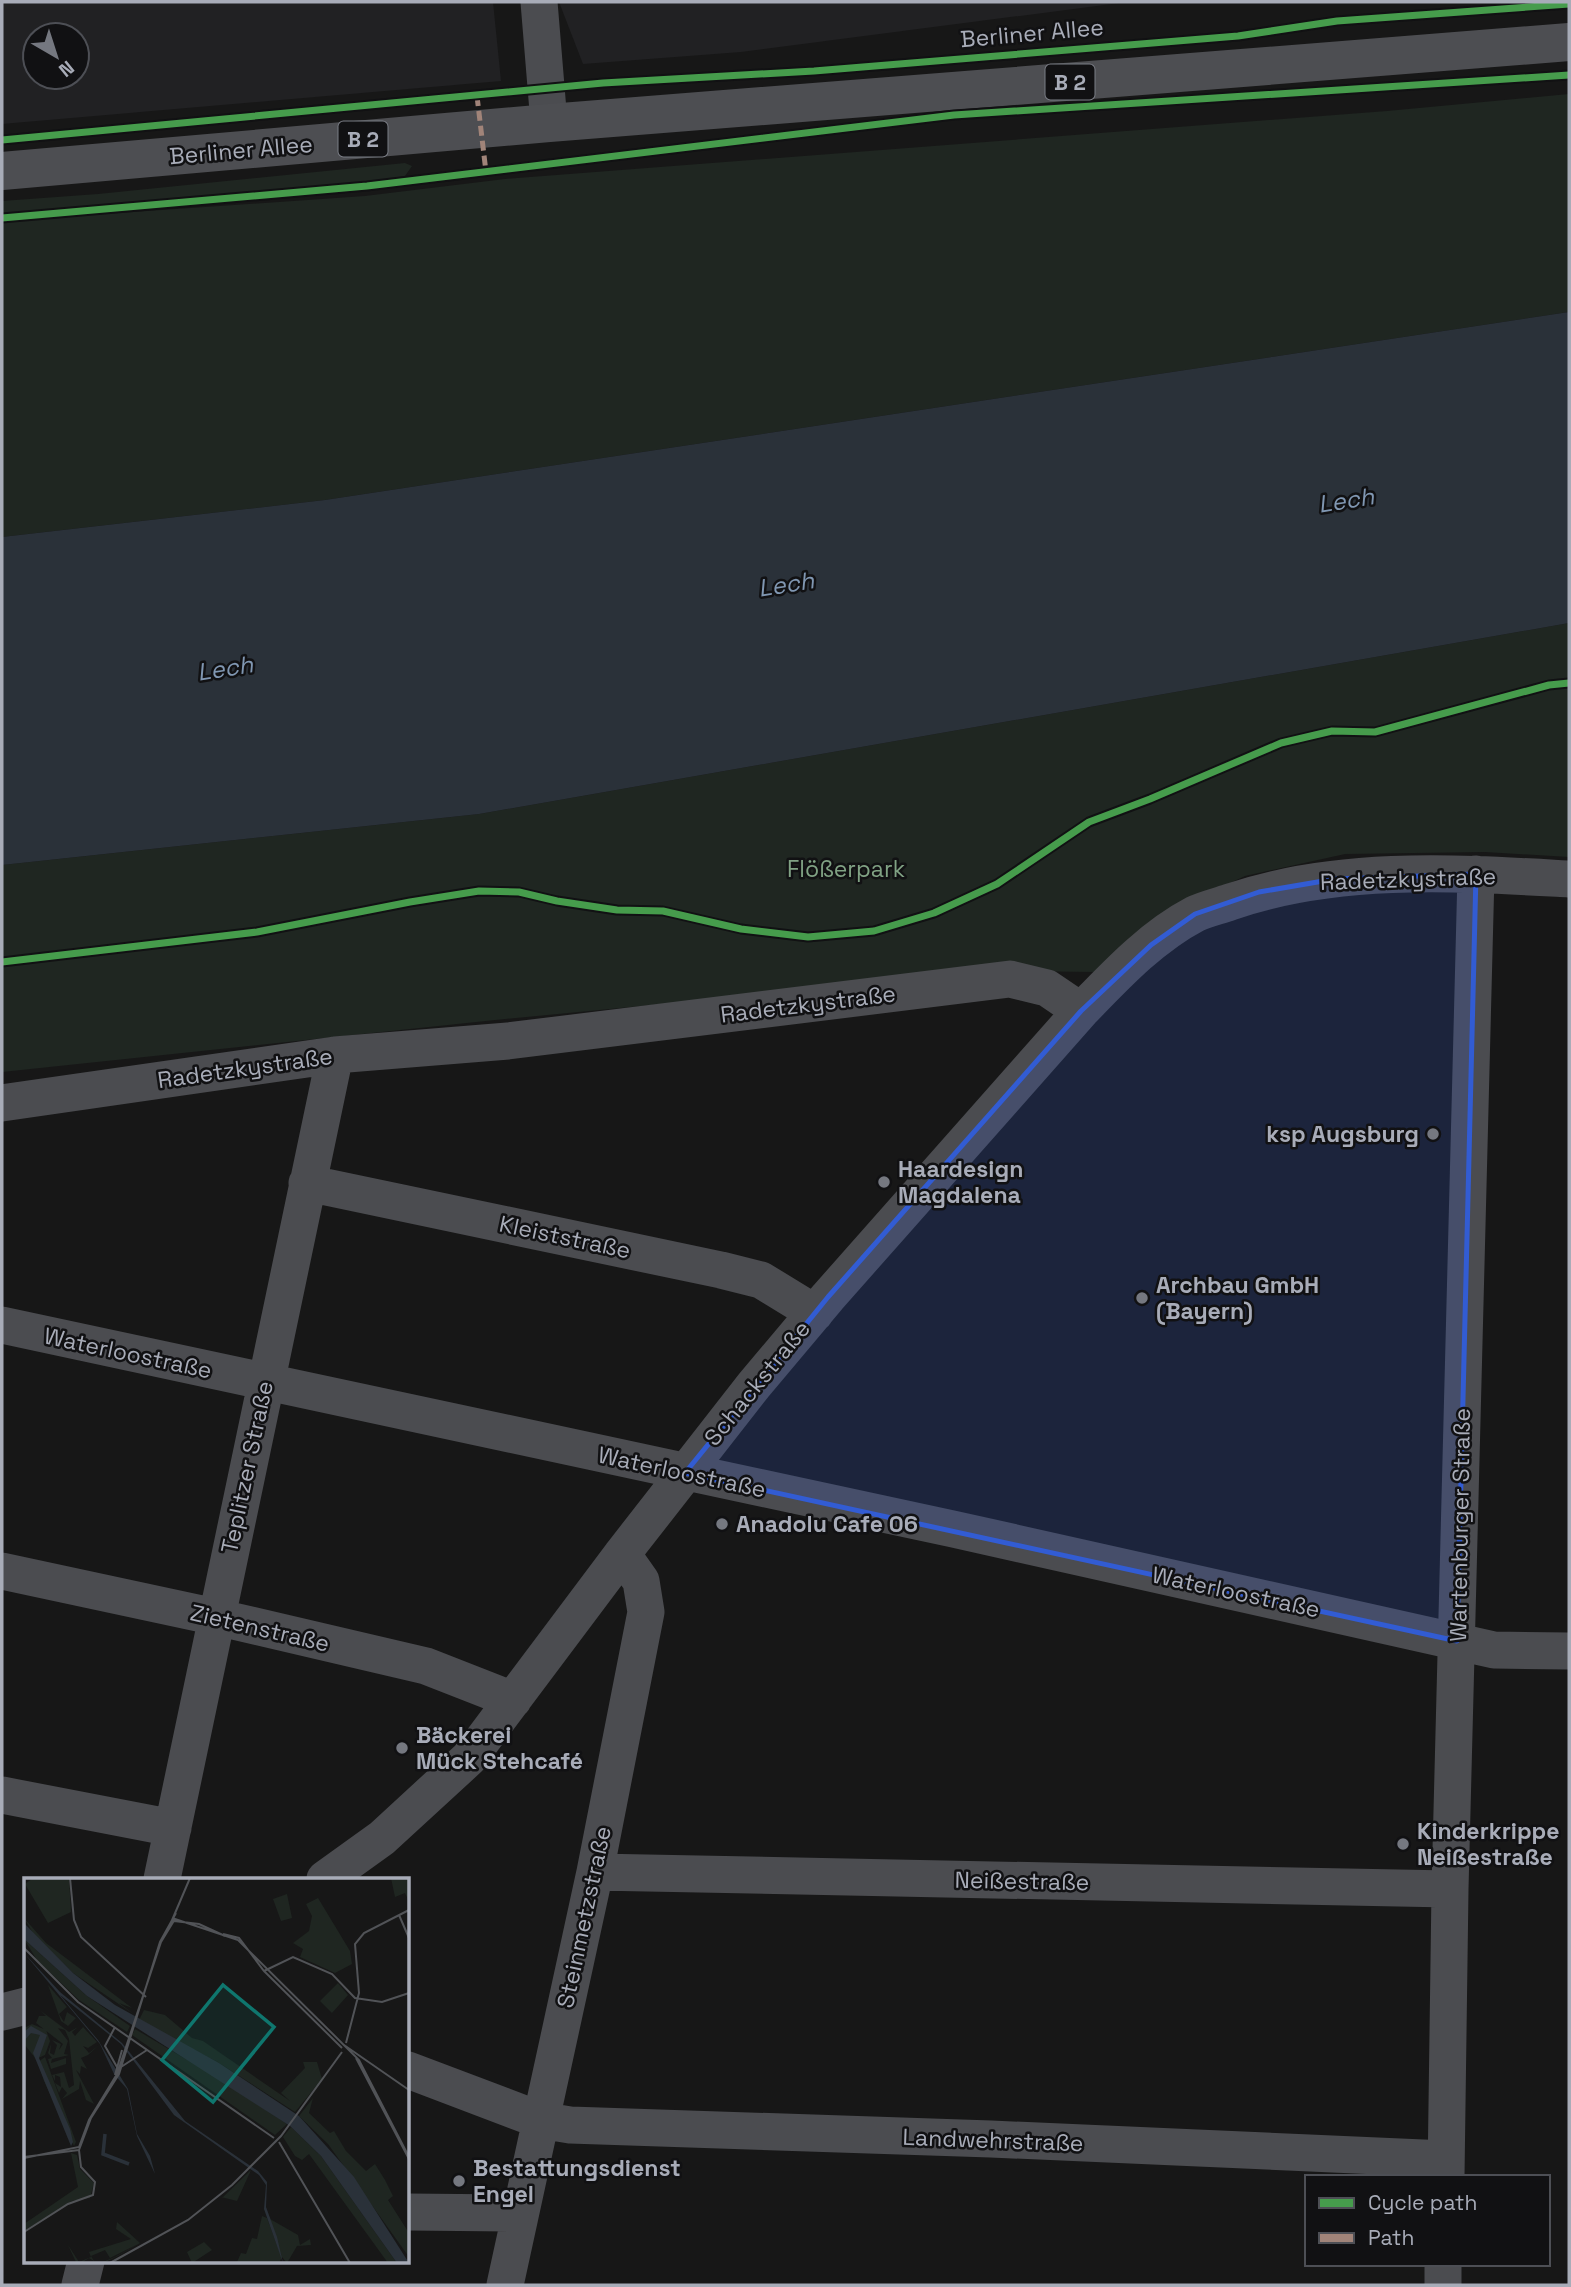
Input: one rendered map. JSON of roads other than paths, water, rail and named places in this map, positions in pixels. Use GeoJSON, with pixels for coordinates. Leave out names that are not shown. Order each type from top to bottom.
{"type":"FeatureCollection","features":[{"type":"Feature","properties":{"kind":"main road","name":"Berliner Allee"},"geometry":{"type":"LineString","coordinates":[[2,171],[549,123],[1569,42]]}},
{"type":"Feature","properties":{"kind":"street"},"geometry":{"type":"LineString","coordinates":[[539,2],[549,123]]}},
{"type":"Feature","properties":{"kind":"street","name":"Radetzkystraße"},"geometry":{"type":"LineString","coordinates":[[2,1103],[335,1055],[508,1041],[1010,979],[1047,988],[1081,1011],[1115,975],[1195,914],[1259,892],[1335,878],[1476,874],[1569,879]]}},
{"type":"Feature","properties":{"kind":"street","name":"Wartenburger Straße"},"geometry":{"type":"LineString","coordinates":[[1446,2168],[1450,1889],[1476,874]]}},
{"type":"Feature","properties":{"kind":"street","name":"Schackstraße"},"geometry":{"type":"LineString","coordinates":[[327,1878],[382,1838],[469,1758],[622,1554],[815,1312],[1081,1011]]}},
{"type":"Feature","properties":{"kind":"street","name":"Teplitzer Straße"},"geometry":{"type":"LineString","coordinates":[[162,1878],[335,1055]]}},
{"type":"Feature","properties":{"kind":"street","name":"Kleiststraße"},"geometry":{"type":"LineString","coordinates":[[307,1182],[761,1280],[815,1312]]}},
{"type":"Feature","properties":{"kind":"street","name":"Waterloostraße"},"geometry":{"type":"LineString","coordinates":[[2,1325],[953,1529],[1494,1650],[1569,1651]]}},
{"type":"Feature","properties":{"kind":"street","name":"Steinmetzstraße"},"geometry":{"type":"LineString","coordinates":[[505,2285],[595,1872],[646,1612],[642,1581],[622,1554]]}},
{"type":"Feature","properties":{"kind":"street","name":"Zietenstraße"},"geometry":{"type":"LineString","coordinates":[[2,1571],[426,1666],[513,1700]]}},
{"type":"Feature","properties":{"kind":"street"},"geometry":{"type":"LineString","coordinates":[[2,1795],[173,1828]]}},
{"type":"Feature","properties":{"kind":"street","name":"Neißestraße"},"geometry":{"type":"LineString","coordinates":[[595,1872],[1450,1889]]}},
{"type":"Feature","properties":{"kind":"street"},"geometry":{"type":"LineString","coordinates":[[2,2012],[24,2007]]}},
{"type":"Feature","properties":{"kind":"street","name":"Landwehrstraße"},"geometry":{"type":"LineString","coordinates":[[410,2071],[540,2120],[570,2125],[991,2139],[1446,2168]]}},
{"type":"Feature","properties":{"kind":"street"},"geometry":{"type":"LineString","coordinates":[[410,2212],[520,2213]]}},
{"type":"Feature","properties":{"kind":"street"},"geometry":{"type":"LineString","coordinates":[[80,2285],[86,2262]]}},
{"type":"Feature","properties":{"kind":"street"},"geometry":{"type":"LineString","coordinates":[[1443,2266],[1443,2285]]}},
{"type":"Feature","properties":{"kind":"water","name":"Lech"},"geometry":{"type":"Polygon","coordinates":[[[1569,312],[1569,623],[479,814],[2,865],[2,537],[325,500],[1569,312]]]}},
{"type":"Feature","properties":{"kind":"place","name":"ksp Augsburg"},"geometry":{"type":"Point","coordinates":[1433,1134]}},
{"type":"Feature","properties":{"kind":"place","name":"Haardesign Magdalena"},"geometry":{"type":"Point","coordinates":[884,1182]}},
{"type":"Feature","properties":{"kind":"place","name":"Archbau GmbH (Bayern)"},"geometry":{"type":"Point","coordinates":[1142,1298]}},
{"type":"Feature","properties":{"kind":"place","name":"Anadolu Cafe 06"},"geometry":{"type":"Point","coordinates":[722,1524]}},
{"type":"Feature","properties":{"kind":"place","name":"Bäckerei Mück Stehcafé"},"geometry":{"type":"Point","coordinates":[402,1748]}},
{"type":"Feature","properties":{"kind":"place","name":"Kinderkrippe Neißestraße"},"geometry":{"type":"Point","coordinates":[1403,1844]}},
{"type":"Feature","properties":{"kind":"place","name":"Bestattungsdienst Engel"},"geometry":{"type":"Point","coordinates":[459,2181]}},
{"type":"Feature","properties":{"kind":"park label","name":"Flößerpark"},"geometry":{"type":"Point","coordinates":[846,869]}}]}
